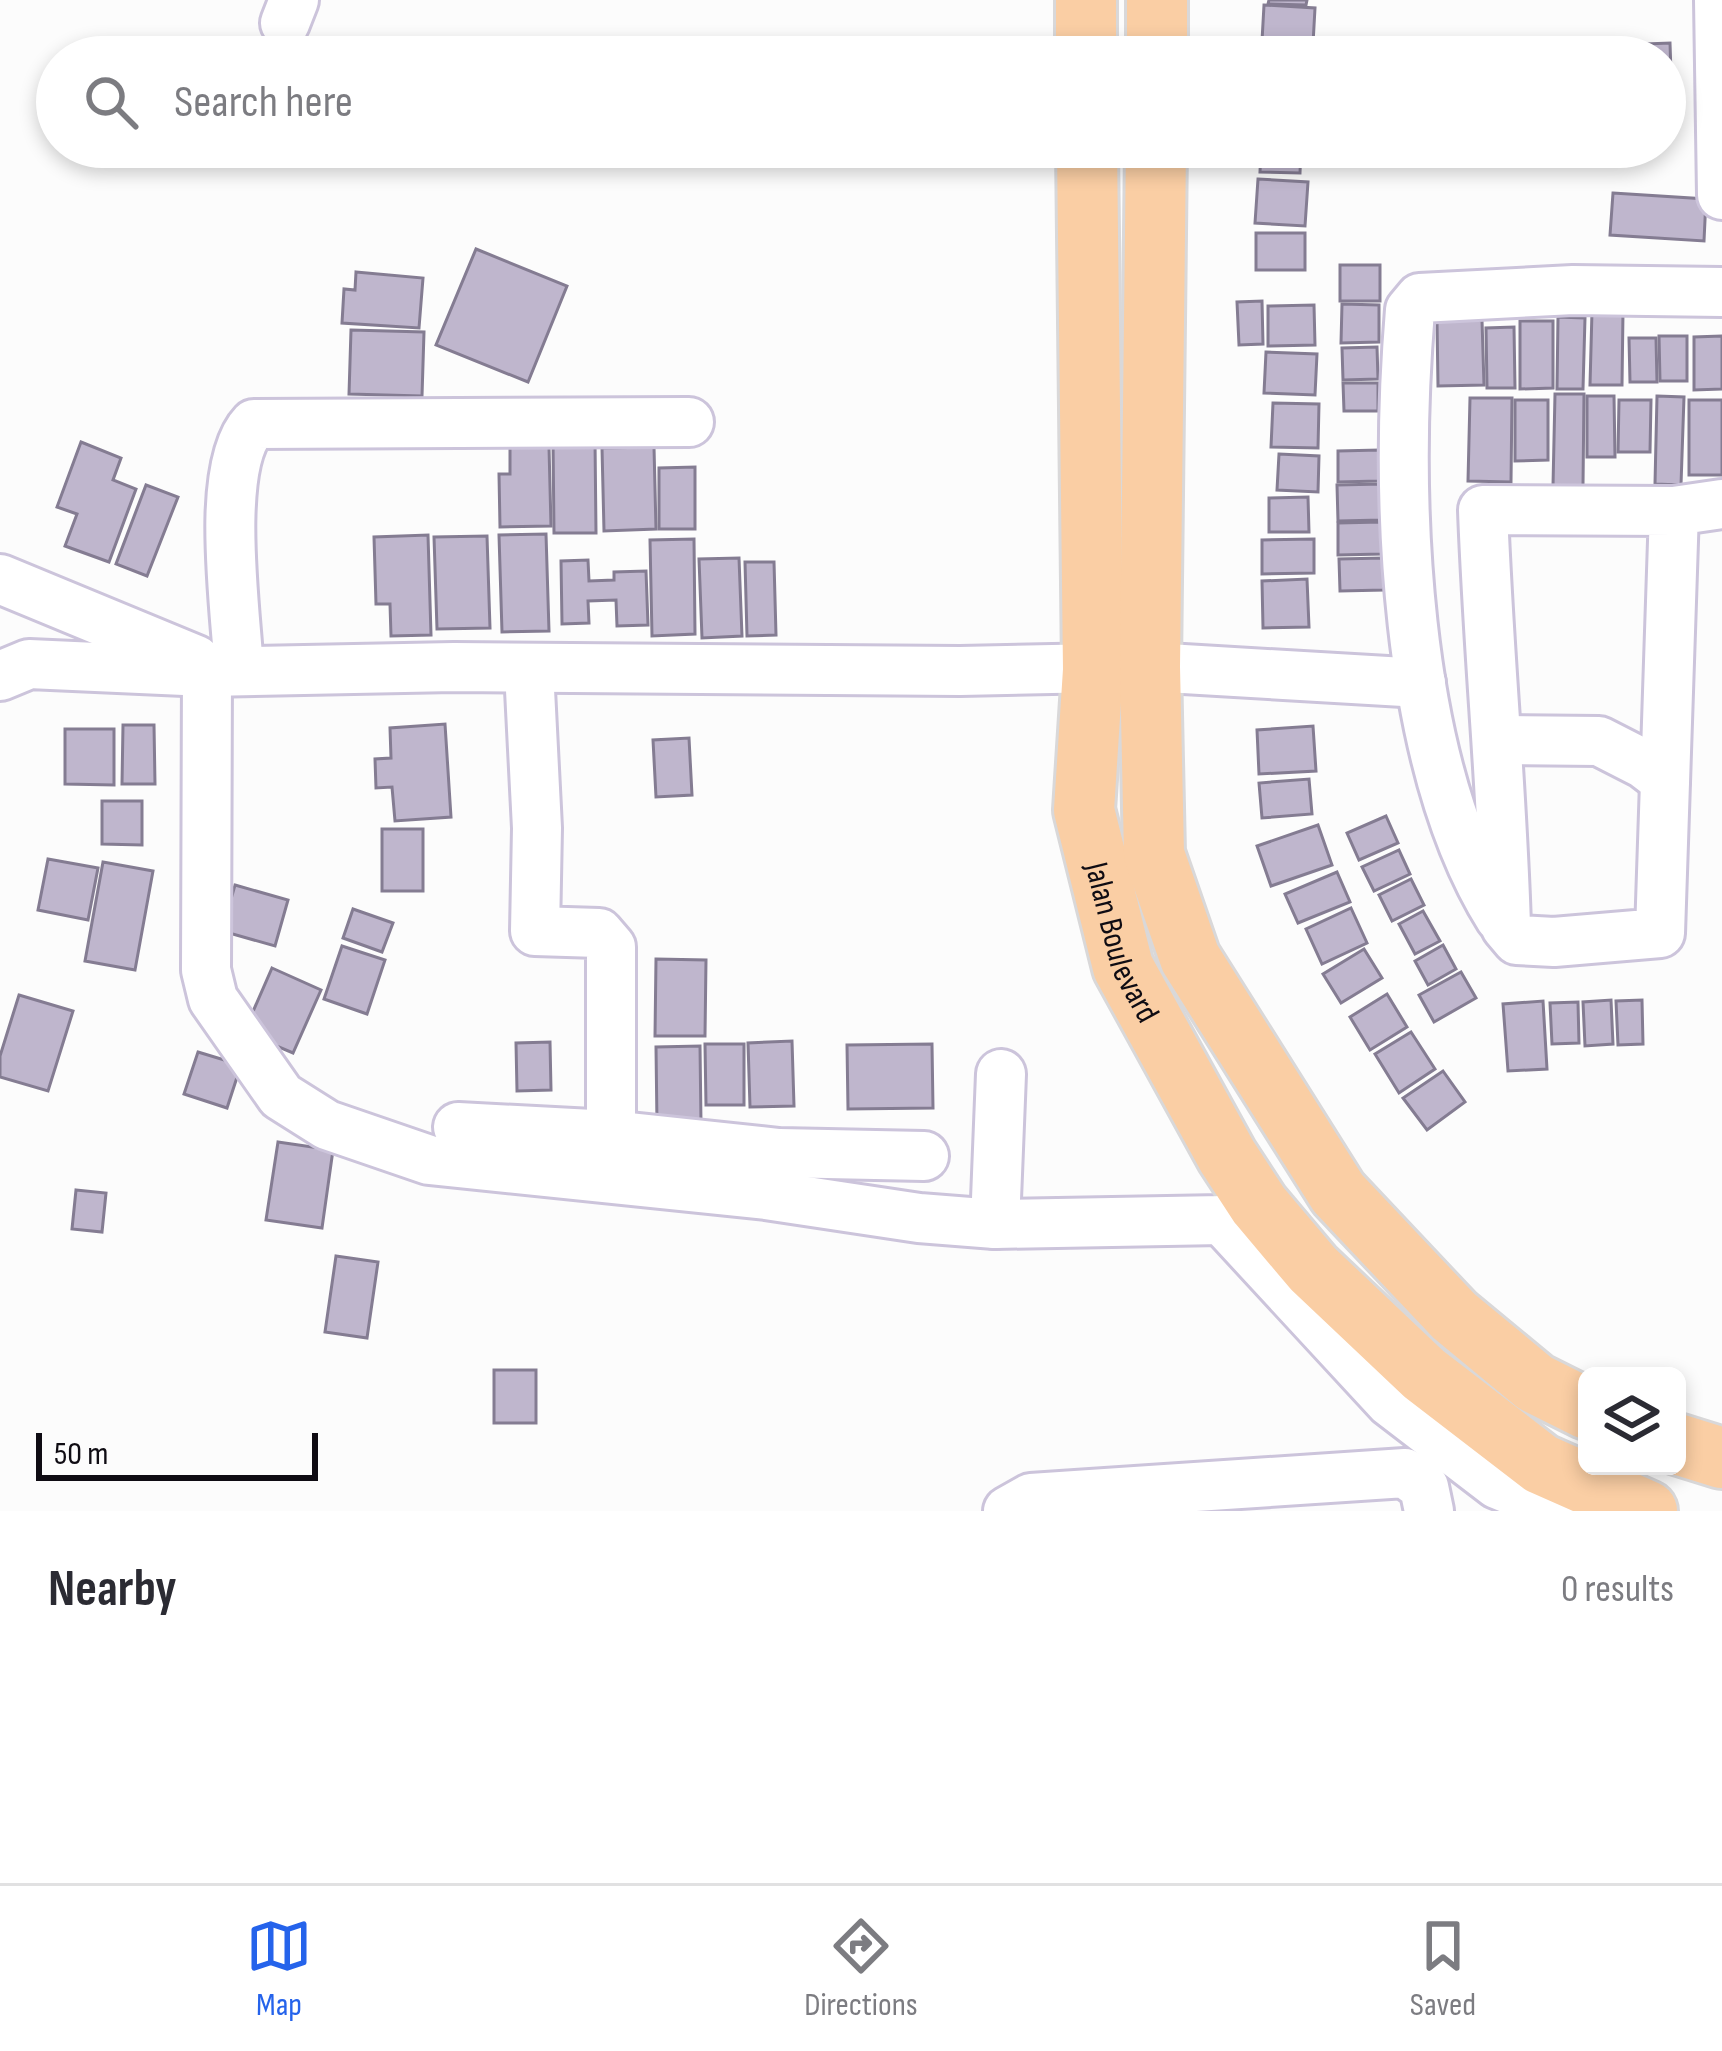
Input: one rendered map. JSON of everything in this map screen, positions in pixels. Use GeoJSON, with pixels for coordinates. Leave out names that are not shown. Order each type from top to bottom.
{"type":"FeatureCollection","features":[{"type":"Feature","properties":{"kind":"main road"},"geometry":{"type":"LineString","coordinates":[[1086,0],[1086,36]]}},
{"type":"Feature","properties":{"kind":"main road"},"geometry":{"type":"LineString","coordinates":[[1157,0],[1157,36]]}},
{"type":"Feature","properties":{"kind":"main road","name":"Jalan Boulevard"},"geometry":{"type":"LineString","coordinates":[[1088,168],[1122,669],[1154,854],[1190,958],[1338,1193],[1454,1316],[1535,1383],[1578,1404]]}},
{"type":"Feature","properties":{"kind":"main road","name":"Jalan Boulevard"},"geometry":{"type":"LineString","coordinates":[[1155,168],[1122,669],[1084,810],[1123,967],[1227,1156],[1241,1212],[1313,1269],[1424,1374],[1540,1464],[1647,1511]]}},
{"type":"Feature","properties":{"kind":"main road"},"geometry":{"type":"LineString","coordinates":[[1686,1447],[1722,1458]]}},
{"type":"Feature","properties":{"kind":"street"},"geometry":{"type":"LineString","coordinates":[[1719,0],[1722,195]]}},
{"type":"Feature","properties":{"kind":"street"},"geometry":{"type":"LineString","coordinates":[[1674,511],[1659,935],[1523,941],[1506,927],[1478,883],[1444,796],[1421,683],[1404,508],[1410,310],[1420,298],[1573,290],[1722,292]]}},
{"type":"Feature","properties":{"kind":"street"},"geometry":{"type":"LineString","coordinates":[[689,422],[254,424],[243,436],[230,492],[206,970],[213,998],[280,1096],[327,1125],[428,1160],[995,1224],[1241,1212],[1390,1402],[1496,1484],[1562,1511]]}},
{"type":"Feature","properties":{"kind":"street"},"geometry":{"type":"LineString","coordinates":[[1404,508],[1674,511],[1722,504]]}},
{"type":"Feature","properties":{"kind":"street"},"geometry":{"type":"LineString","coordinates":[[1483,510],[1506,927]]}},
{"type":"Feature","properties":{"kind":"street"},"geometry":{"type":"LineString","coordinates":[[0,579],[223,672]]}},
{"type":"Feature","properties":{"kind":"street"},"geometry":{"type":"LineString","coordinates":[[0,676],[28,664],[223,672],[454,667],[1122,669],[1421,683]]}},
{"type":"Feature","properties":{"kind":"street"},"geometry":{"type":"LineString","coordinates":[[529,670],[537,828],[535,931],[599,933],[611,947],[610,1135]]}},
{"type":"Feature","properties":{"kind":"street"},"geometry":{"type":"LineString","coordinates":[[1499,740],[1599,741],[1665,780]]}},
{"type":"Feature","properties":{"kind":"street"},"geometry":{"type":"LineString","coordinates":[[995,1224],[1001,1074]]}},
{"type":"Feature","properties":{"kind":"street"},"geometry":{"type":"LineString","coordinates":[[458,1127],[610,1135],[779,1154],[924,1156]]}},
{"type":"Feature","properties":{"kind":"street"},"geometry":{"type":"LineString","coordinates":[[1008,1511],[1031,1498],[1405,1473],[1424,1486],[1429,1511]]}},
{"type":"Feature","properties":{"kind":"building"},"geometry":{"type":"Polygon","coordinates":[[[1269,0],[1307,0],[1306,5],[1268,4],[1269,0]]]}},
{"type":"Feature","properties":{"kind":"building"},"geometry":{"type":"Polygon","coordinates":[[[1264,5],[1315,8],[1313,36],[1262,36],[1264,5]]]}},
{"type":"Feature","properties":{"kind":"building"},"geometry":{"type":"Polygon","coordinates":[[[1260,168],[1300,168],[1300,173],[1260,172],[1260,168]]]}},
{"type":"Feature","properties":{"kind":"building"},"geometry":{"type":"Polygon","coordinates":[[[1258,179],[1308,182],[1305,226],[1255,223],[1258,179]]]}},
{"type":"Feature","properties":{"kind":"building"},"geometry":{"type":"Polygon","coordinates":[[[1613,193],[1706,199],[1704,241],[1610,235],[1613,193]]]}},
{"type":"Feature","properties":{"kind":"building"},"geometry":{"type":"Polygon","coordinates":[[[1256,233],[1305,233],[1305,270],[1256,270],[1256,233]]]}},
{"type":"Feature","properties":{"kind":"building"},"geometry":{"type":"Polygon","coordinates":[[[476,249],[567,286],[528,382],[436,345],[476,249]]]}},
{"type":"Feature","properties":{"kind":"building"},"geometry":{"type":"Polygon","coordinates":[[[1340,265],[1380,265],[1380,301],[1340,301],[1340,265]]]}},
{"type":"Feature","properties":{"kind":"building"},"geometry":{"type":"Polygon","coordinates":[[[356,272],[423,278],[419,328],[342,323],[344,289],[355,290],[356,272]]]}},
{"type":"Feature","properties":{"kind":"building"},"geometry":{"type":"Polygon","coordinates":[[[1262,301],[1263,344],[1239,345],[1237,302],[1262,301]]]}},
{"type":"Feature","properties":{"kind":"building"},"geometry":{"type":"Polygon","coordinates":[[[1342,304],[1379,305],[1379,342],[1341,343],[1342,304]]]}},
{"type":"Feature","properties":{"kind":"building"},"geometry":{"type":"Polygon","coordinates":[[[1314,305],[1315,345],[1268,346],[1268,306],[1314,305]]]}},
{"type":"Feature","properties":{"kind":"building"},"geometry":{"type":"Polygon","coordinates":[[[1592,311],[1623,312],[1622,385],[1590,385],[1592,311]]]}},
{"type":"Feature","properties":{"kind":"building"},"geometry":{"type":"Polygon","coordinates":[[[1558,317],[1585,318],[1583,389],[1557,389],[1558,317]]]}},
{"type":"Feature","properties":{"kind":"building"},"geometry":{"type":"Polygon","coordinates":[[[1482,320],[1484,385],[1438,386],[1437,321],[1482,320]]]}},
{"type":"Feature","properties":{"kind":"building"},"geometry":{"type":"Polygon","coordinates":[[[1520,321],[1553,321],[1553,388],[1520,389],[1520,321]]]}},
{"type":"Feature","properties":{"kind":"building"},"geometry":{"type":"Polygon","coordinates":[[[1514,327],[1515,388],[1487,388],[1486,328],[1514,327]]]}},
{"type":"Feature","properties":{"kind":"building"},"geometry":{"type":"Polygon","coordinates":[[[351,330],[424,332],[422,396],[349,394],[351,330]]]}},
{"type":"Feature","properties":{"kind":"building"},"geometry":{"type":"Polygon","coordinates":[[[1659,336],[1687,336],[1687,381],[1660,381],[1659,336]]]}},
{"type":"Feature","properties":{"kind":"building"},"geometry":{"type":"Polygon","coordinates":[[[1722,336],[1722,389],[1694,390],[1694,337],[1722,336]]]}},
{"type":"Feature","properties":{"kind":"building"},"geometry":{"type":"Polygon","coordinates":[[[1629,338],[1656,338],[1657,382],[1630,382],[1629,338]]]}},
{"type":"Feature","properties":{"kind":"building"},"geometry":{"type":"Polygon","coordinates":[[[1377,347],[1378,379],[1343,380],[1342,348],[1377,347]]]}},
{"type":"Feature","properties":{"kind":"building"},"geometry":{"type":"Polygon","coordinates":[[[1266,352],[1317,354],[1315,395],[1264,393],[1266,352]]]}},
{"type":"Feature","properties":{"kind":"building"},"geometry":{"type":"Polygon","coordinates":[[[1343,383],[1378,383],[1378,411],[1344,411],[1343,383]]]}},
{"type":"Feature","properties":{"kind":"building"},"geometry":{"type":"Polygon","coordinates":[[[1555,394],[1584,394],[1583,486],[1553,486],[1555,394]]]}},
{"type":"Feature","properties":{"kind":"building"},"geometry":{"type":"Polygon","coordinates":[[[1587,396],[1614,396],[1615,457],[1587,457],[1587,396]]]}},
{"type":"Feature","properties":{"kind":"building"},"geometry":{"type":"Polygon","coordinates":[[[1657,396],[1684,397],[1681,485],[1655,484],[1657,396]]]}},
{"type":"Feature","properties":{"kind":"building"},"geometry":{"type":"Polygon","coordinates":[[[1470,398],[1512,398],[1511,482],[1468,481],[1470,398]]]}},
{"type":"Feature","properties":{"kind":"building"},"geometry":{"type":"Polygon","coordinates":[[[1515,400],[1548,400],[1548,460],[1515,461],[1515,400]]]}},
{"type":"Feature","properties":{"kind":"building"},"geometry":{"type":"Polygon","coordinates":[[[1619,400],[1651,400],[1650,452],[1618,452],[1619,400]]]}},
{"type":"Feature","properties":{"kind":"building"},"geometry":{"type":"Polygon","coordinates":[[[1689,400],[1722,400],[1722,475],[1689,475],[1689,400]]]}},
{"type":"Feature","properties":{"kind":"building"},"geometry":{"type":"Polygon","coordinates":[[[1273,403],[1319,404],[1318,448],[1271,447],[1273,403]]]}},
{"type":"Feature","properties":{"kind":"building"},"geometry":{"type":"Polygon","coordinates":[[[595,440],[596,533],[554,533],[553,441],[595,440]]]}},
{"type":"Feature","properties":{"kind":"building"},"geometry":{"type":"Polygon","coordinates":[[[81,442],[121,458],[113,480],[136,489],[109,562],[65,546],[77,514],[57,507],[81,442]]]}},
{"type":"Feature","properties":{"kind":"building"},"geometry":{"type":"Polygon","coordinates":[[[510,447],[549,447],[551,526],[500,527],[499,474],[510,474],[510,447]]]}},
{"type":"Feature","properties":{"kind":"building"},"geometry":{"type":"Polygon","coordinates":[[[654,447],[656,529],[604,531],[602,448],[654,447]]]}},
{"type":"Feature","properties":{"kind":"building"},"geometry":{"type":"Polygon","coordinates":[[[1379,450],[1379,481],[1338,482],[1338,451],[1379,450]]]}},
{"type":"Feature","properties":{"kind":"building"},"geometry":{"type":"Polygon","coordinates":[[[1279,454],[1319,456],[1318,492],[1277,490],[1279,454]]]}},
{"type":"Feature","properties":{"kind":"building"},"geometry":{"type":"Polygon","coordinates":[[[695,467],[695,529],[659,529],[659,468],[695,467]]]}},
{"type":"Feature","properties":{"kind":"building"},"geometry":{"type":"Polygon","coordinates":[[[1382,484],[1382,520],[1338,521],[1337,485],[1382,484]]]}},
{"type":"Feature","properties":{"kind":"building"},"geometry":{"type":"Polygon","coordinates":[[[146,485],[178,497],[147,576],[116,564],[146,485]]]}},
{"type":"Feature","properties":{"kind":"building"},"geometry":{"type":"Polygon","coordinates":[[[1308,497],[1309,532],[1269,532],[1269,498],[1308,497]]]}},
{"type":"Feature","properties":{"kind":"building"},"geometry":{"type":"Polygon","coordinates":[[[1381,522],[1382,554],[1338,555],[1338,523],[1381,522]]]}},
{"type":"Feature","properties":{"kind":"building"},"geometry":{"type":"Polygon","coordinates":[[[546,534],[549,631],[502,632],[499,535],[546,534]]]}},
{"type":"Feature","properties":{"kind":"building"},"geometry":{"type":"Polygon","coordinates":[[[428,535],[431,635],[391,636],[390,604],[376,604],[374,537],[428,535]]]}},
{"type":"Feature","properties":{"kind":"building"},"geometry":{"type":"Polygon","coordinates":[[[487,536],[490,628],[437,629],[434,537],[487,536]]]}},
{"type":"Feature","properties":{"kind":"building"},"geometry":{"type":"Polygon","coordinates":[[[694,539],[695,634],[652,636],[650,540],[694,539]]]}},
{"type":"Feature","properties":{"kind":"building"},"geometry":{"type":"Polygon","coordinates":[[[1314,539],[1314,573],[1262,574],[1262,540],[1314,539]]]}},
{"type":"Feature","properties":{"kind":"building"},"geometry":{"type":"Polygon","coordinates":[[[739,558],[742,636],[702,638],[699,559],[739,558]]]}},
{"type":"Feature","properties":{"kind":"building"},"geometry":{"type":"Polygon","coordinates":[[[1383,558],[1384,590],[1340,591],[1339,559],[1383,558]]]}},
{"type":"Feature","properties":{"kind":"building"},"geometry":{"type":"Polygon","coordinates":[[[588,560],[589,581],[614,580],[614,572],[646,571],[648,625],[617,626],[616,600],[588,601],[589,623],[562,624],[561,561],[588,560]]]}},
{"type":"Feature","properties":{"kind":"building"},"geometry":{"type":"Polygon","coordinates":[[[745,562],[774,562],[776,635],[747,636],[745,562]]]}},
{"type":"Feature","properties":{"kind":"building"},"geometry":{"type":"Polygon","coordinates":[[[1307,579],[1309,627],[1263,628],[1262,581],[1307,579]]]}},
{"type":"Feature","properties":{"kind":"building"},"geometry":{"type":"Polygon","coordinates":[[[445,724],[451,817],[395,821],[392,787],[376,788],[375,759],[391,758],[390,728],[445,724]]]}},
{"type":"Feature","properties":{"kind":"building"},"geometry":{"type":"Polygon","coordinates":[[[123,725],[154,725],[155,784],[122,784],[123,725]]]}},
{"type":"Feature","properties":{"kind":"building"},"geometry":{"type":"Polygon","coordinates":[[[1313,726],[1316,771],[1259,774],[1257,730],[1313,726]]]}},
{"type":"Feature","properties":{"kind":"building"},"geometry":{"type":"Polygon","coordinates":[[[65,729],[114,729],[114,785],[65,784],[65,729]]]}},
{"type":"Feature","properties":{"kind":"building"},"geometry":{"type":"Polygon","coordinates":[[[689,738],[692,795],[656,797],[653,740],[689,738]]]}},
{"type":"Feature","properties":{"kind":"building"},"geometry":{"type":"Polygon","coordinates":[[[1309,779],[1312,814],[1262,818],[1259,783],[1309,779]]]}},
{"type":"Feature","properties":{"kind":"building"},"geometry":{"type":"Polygon","coordinates":[[[102,801],[142,801],[142,845],[102,844],[102,801]]]}},
{"type":"Feature","properties":{"kind":"building"},"geometry":{"type":"Polygon","coordinates":[[[1386,816],[1398,843],[1359,860],[1347,833],[1386,816]]]}},
{"type":"Feature","properties":{"kind":"building"},"geometry":{"type":"Polygon","coordinates":[[[1318,825],[1332,865],[1271,886],[1257,846],[1318,825]]]}},
{"type":"Feature","properties":{"kind":"building"},"geometry":{"type":"Polygon","coordinates":[[[382,829],[423,829],[423,891],[382,891],[382,829]]]}},
{"type":"Feature","properties":{"kind":"building"},"geometry":{"type":"Polygon","coordinates":[[[1399,850],[1410,874],[1374,891],[1362,867],[1399,850]]]}},
{"type":"Feature","properties":{"kind":"building"},"geometry":{"type":"Polygon","coordinates":[[[48,859],[98,868],[88,920],[38,910],[48,859]]]}},
{"type":"Feature","properties":{"kind":"building"},"geometry":{"type":"Polygon","coordinates":[[[103,862],[153,871],[135,970],[85,961],[103,862]]]}},
{"type":"Feature","properties":{"kind":"building"},"geometry":{"type":"Polygon","coordinates":[[[1337,872],[1350,902],[1298,923],[1285,894],[1337,872]]]}},
{"type":"Feature","properties":{"kind":"building"},"geometry":{"type":"Polygon","coordinates":[[[1411,879],[1424,905],[1392,921],[1379,895],[1411,879]]]}},
{"type":"Feature","properties":{"kind":"building"},"geometry":{"type":"Polygon","coordinates":[[[235,885],[288,900],[275,946],[222,931],[235,885]]]}},
{"type":"Feature","properties":{"kind":"building"},"geometry":{"type":"Polygon","coordinates":[[[1351,908],[1367,943],[1322,964],[1306,929],[1351,908]]]}},
{"type":"Feature","properties":{"kind":"building"},"geometry":{"type":"Polygon","coordinates":[[[353,909],[393,923],[382,952],[343,938],[353,909]]]}},
{"type":"Feature","properties":{"kind":"building"},"geometry":{"type":"Polygon","coordinates":[[[1423,911],[1440,941],[1415,954],[1399,924],[1423,911]]]}},
{"type":"Feature","properties":{"kind":"building"},"geometry":{"type":"Polygon","coordinates":[[[1443,945],[1456,969],[1428,985],[1415,961],[1443,945]]]}},
{"type":"Feature","properties":{"kind":"building"},"geometry":{"type":"Polygon","coordinates":[[[342,946],[385,960],[367,1014],[324,999],[342,946]]]}},
{"type":"Feature","properties":{"kind":"building"},"geometry":{"type":"Polygon","coordinates":[[[1364,949],[1382,978],[1341,1003],[1323,974],[1364,949]]]}},
{"type":"Feature","properties":{"kind":"building"},"geometry":{"type":"Polygon","coordinates":[[[656,959],[706,960],[705,1036],[655,1036],[656,959]]]}},
{"type":"Feature","properties":{"kind":"building"},"geometry":{"type":"Polygon","coordinates":[[[272,968],[321,990],[293,1053],[244,1032],[272,968]]]}},
{"type":"Feature","properties":{"kind":"building"},"geometry":{"type":"Polygon","coordinates":[[[1461,972],[1476,998],[1434,1022],[1419,995],[1461,972]]]}},
{"type":"Feature","properties":{"kind":"building"},"geometry":{"type":"Polygon","coordinates":[[[1387,994],[1407,1027],[1370,1050],[1350,1017],[1387,994]]]}},
{"type":"Feature","properties":{"kind":"building"},"geometry":{"type":"Polygon","coordinates":[[[19,995],[73,1011],[48,1091],[0,1077],[0,1056],[19,995]]]}},
{"type":"Feature","properties":{"kind":"building"},"geometry":{"type":"Polygon","coordinates":[[[1611,1000],[1613,1044],[1585,1046],[1583,1002],[1611,1000]]]}},
{"type":"Feature","properties":{"kind":"building"},"geometry":{"type":"Polygon","coordinates":[[[1642,1000],[1643,1044],[1618,1045],[1616,1001],[1642,1000]]]}},
{"type":"Feature","properties":{"kind":"building"},"geometry":{"type":"Polygon","coordinates":[[[1543,1001],[1547,1069],[1508,1071],[1503,1004],[1543,1001]]]}},
{"type":"Feature","properties":{"kind":"building"},"geometry":{"type":"Polygon","coordinates":[[[1578,1002],[1579,1043],[1552,1044],[1550,1003],[1578,1002]]]}},
{"type":"Feature","properties":{"kind":"building"},"geometry":{"type":"Polygon","coordinates":[[[1411,1032],[1435,1069],[1399,1093],[1375,1054],[1411,1032]]]}},
{"type":"Feature","properties":{"kind":"building"},"geometry":{"type":"Polygon","coordinates":[[[792,1041],[794,1106],[750,1107],[748,1043],[792,1041]]]}},
{"type":"Feature","properties":{"kind":"building"},"geometry":{"type":"Polygon","coordinates":[[[550,1042],[551,1090],[517,1091],[516,1043],[550,1042]]]}},
{"type":"Feature","properties":{"kind":"building"},"geometry":{"type":"Polygon","coordinates":[[[705,1044],[744,1044],[744,1105],[706,1105],[705,1044]]]}},
{"type":"Feature","properties":{"kind":"building"},"geometry":{"type":"Polygon","coordinates":[[[932,1044],[933,1108],[848,1109],[847,1045],[932,1044]]]}},
{"type":"Feature","properties":{"kind":"building"},"geometry":{"type":"Polygon","coordinates":[[[700,1046],[701,1123],[657,1125],[656,1047],[700,1046]]]}},
{"type":"Feature","properties":{"kind":"building"},"geometry":{"type":"Polygon","coordinates":[[[198,1052],[241,1065],[227,1108],[184,1094],[198,1052]]]}},
{"type":"Feature","properties":{"kind":"building"},"geometry":{"type":"Polygon","coordinates":[[[1443,1071],[1465,1102],[1427,1130],[1403,1098],[1443,1071]]]}},
{"type":"Feature","properties":{"kind":"building"},"geometry":{"type":"Polygon","coordinates":[[[278,1142],[333,1150],[322,1228],[266,1220],[278,1142]]]}},
{"type":"Feature","properties":{"kind":"building"},"geometry":{"type":"Polygon","coordinates":[[[76,1190],[106,1193],[102,1232],[72,1229],[76,1190]]]}},
{"type":"Feature","properties":{"kind":"building"},"geometry":{"type":"Polygon","coordinates":[[[336,1256],[378,1262],[367,1338],[325,1332],[336,1256]]]}},
{"type":"Feature","properties":{"kind":"building"},"geometry":{"type":"Polygon","coordinates":[[[494,1370],[536,1370],[536,1423],[494,1423],[494,1370]]]}}]}
